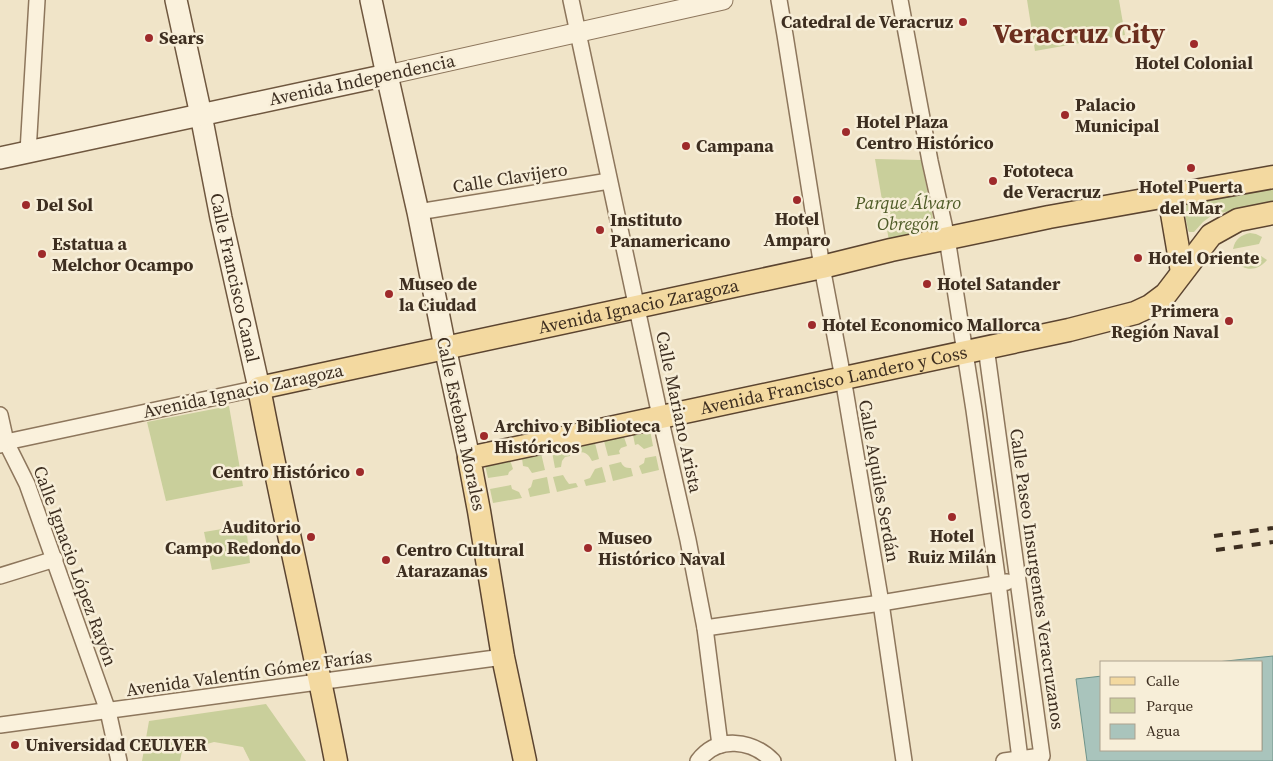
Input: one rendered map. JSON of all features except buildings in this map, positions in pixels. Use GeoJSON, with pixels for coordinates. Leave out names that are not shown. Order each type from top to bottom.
{"type":"FeatureCollection","features":[{"type":"Feature","properties":{"kind":"main road","name":"Calle Francisco Canal"},"geometry":{"type":"LineString","coordinates":[[176,0],[321,682],[336,761]]}},
{"type":"Feature","properties":{"kind":"main road","name":"Calle Esteban Morales"},"geometry":{"type":"LineString","coordinates":[[371,0],[386,75],[418,212],[469,458],[503,657],[525,761]]}},
{"type":"Feature","properties":{"kind":"main road","name":"Avenida Independencia"},"geometry":{"type":"LineString","coordinates":[[0,158],[386,75]]}},
{"type":"Feature","properties":{"kind":"main road","name":"Avenida Ignacio Zaragoza"},"geometry":{"type":"LineString","coordinates":[[259,388],[1050,216],[1273,177]]}},
{"type":"Feature","properties":{"kind":"main road"},"geometry":{"type":"LineString","coordinates":[[1169,196],[1182,272]]}},
{"type":"Feature","properties":{"kind":"main road","name":"Avenida Francisco Landero y Coss"},"geometry":{"type":"LineString","coordinates":[[469,458],[1069,330],[1135,312],[1150,306],[1166,294],[1210,235],[1238,220],[1273,213]]}},
{"type":"Feature","properties":{"kind":"street"},"geometry":{"type":"LineString","coordinates":[[28,152],[37,0]]}},
{"type":"Feature","properties":{"kind":"street","name":"Calle Mariano Arista"},"geometry":{"type":"LineString","coordinates":[[570,0],[688,540],[705,628],[720,745]]}},
{"type":"Feature","properties":{"kind":"street","name":"Avenida Independencia"},"geometry":{"type":"LineString","coordinates":[[386,75],[723,0]]}},
{"type":"Feature","properties":{"kind":"street","name":"Calle Aquiles Serdán"},"geometry":{"type":"LineString","coordinates":[[779,0],[822,267],[881,603],[904,761]]}},
{"type":"Feature","properties":{"kind":"street"},"geometry":{"type":"LineString","coordinates":[[900,0],[930,160],[947,238],[976,350],[974,410],[1020,759],[1004,761]]}},
{"type":"Feature","properties":{"kind":"street","name":"Calle Clavijero"},"geometry":{"type":"LineString","coordinates":[[418,212],[609,181]]}},
{"type":"Feature","properties":{"kind":"street","name":"Calle Paseo Insurgentes Veracruzanos"},"geometry":{"type":"LineString","coordinates":[[976,350],[994,407],[1042,756],[1020,759]]}},
{"type":"Feature","properties":{"kind":"street","name":"Avenida Ignacio Zaragoza"},"geometry":{"type":"LineString","coordinates":[[3,444],[259,388]]}},
{"type":"Feature","properties":{"kind":"street","name":"Calle Paseo Insurgentes Veracruzanos"},"geometry":{"type":"LineString","coordinates":[[974,410],[994,407]]}},
{"type":"Feature","properties":{"kind":"street","name":"Calle Ignacio López Rayón"},"geometry":{"type":"LineString","coordinates":[[0,415],[3,444],[27,484],[55,559],[108,711],[119,761]]}},
{"type":"Feature","properties":{"kind":"street"},"geometry":{"type":"LineString","coordinates":[[0,576],[55,559]]}},
{"type":"Feature","properties":{"kind":"street"},"geometry":{"type":"LineString","coordinates":[[705,628],[1018,581]]}},
{"type":"Feature","properties":{"kind":"street","name":"Avenida Valentín Gómez Farías"},"geometry":{"type":"LineString","coordinates":[[0,725],[503,657]]}},
{"type":"Feature","properties":{"kind":"street"},"geometry":{"type":"LineString","coordinates":[[698,761],[709,750],[720,745],[732,743],[755,747],[773,761]]}},
{"type":"Feature","properties":{"kind":"green space"},"geometry":{"type":"Polygon","coordinates":[[[1027,0],[1119,0],[1125,35],[1035,51],[1027,0]]]}},
{"type":"Feature","properties":{"kind":"green space","name":"Parque Álvaro Obregón"},"geometry":{"type":"Polygon","coordinates":[[[875,159],[921,160],[936,233],[889,241],[875,159]]]}},
{"type":"Feature","properties":{"kind":"green space"},"geometry":{"type":"Polygon","coordinates":[[[1273,188],[1273,202],[1211,216],[1194,232],[1189,232],[1184,209],[1187,205],[1273,188]]]}},
{"type":"Feature","properties":{"kind":"green space"},"geometry":{"type":"Polygon","coordinates":[[[1250,233],[1262,237],[1259,244],[1233,249],[1239,238],[1250,233]]]}},
{"type":"Feature","properties":{"kind":"green space"},"geometry":{"type":"Polygon","coordinates":[[[1261,256],[1267,260],[1260,266],[1251,269],[1239,265],[1235,261],[1261,256]]]}},
{"type":"Feature","properties":{"kind":"green space"},"geometry":{"type":"Polygon","coordinates":[[[229,406],[243,486],[166,501],[147,422],[229,406]]]}},
{"type":"Feature","properties":{"kind":"green space"},"geometry":{"type":"Polygon","coordinates":[[[650,430],[653,446],[644,449],[638,444],[635,445],[633,435],[650,430]]]}},
{"type":"Feature","properties":{"kind":"green space"},"geometry":{"type":"Polygon","coordinates":[[[624,437],[627,446],[621,448],[620,454],[608,456],[604,441],[624,437]]]}},
{"type":"Feature","properties":{"kind":"green space"},"geometry":{"type":"Polygon","coordinates":[[[595,443],[599,459],[592,461],[587,454],[579,452],[577,446],[595,443]]]}},
{"type":"Feature","properties":{"kind":"green space"},"geometry":{"type":"Polygon","coordinates":[[[568,447],[570,456],[565,457],[561,467],[555,468],[552,452],[568,447]]]}},
{"type":"Feature","properties":{"kind":"green space"},"geometry":{"type":"Polygon","coordinates":[[[541,453],[545,470],[532,473],[528,467],[523,466],[522,458],[541,453]]]}},
{"type":"Feature","properties":{"kind":"green space"},"geometry":{"type":"Polygon","coordinates":[[[656,456],[659,470],[642,474],[639,466],[644,463],[645,458],[656,456]]]}},
{"type":"Feature","properties":{"kind":"green space"},"geometry":{"type":"Polygon","coordinates":[[[510,460],[513,469],[508,475],[488,478],[485,465],[510,460]]]}},
{"type":"Feature","properties":{"kind":"green space"},"geometry":{"type":"Polygon","coordinates":[[[621,462],[625,467],[631,468],[633,476],[613,481],[609,465],[621,462]]]}},
{"type":"Feature","properties":{"kind":"green space"},"geometry":{"type":"Polygon","coordinates":[[[602,467],[606,482],[586,486],[584,480],[590,478],[595,469],[602,467]]]}},
{"type":"Feature","properties":{"kind":"green space"},"geometry":{"type":"Polygon","coordinates":[[[563,475],[569,484],[576,483],[578,487],[557,492],[553,477],[563,475]]]}},
{"type":"Feature","properties":{"kind":"green space"},"geometry":{"type":"Polygon","coordinates":[[[547,477],[550,493],[530,497],[528,489],[531,487],[533,480],[547,477]]]}},
{"type":"Feature","properties":{"kind":"green space"},"geometry":{"type":"Polygon","coordinates":[[[511,485],[512,489],[519,492],[522,498],[493,503],[490,489],[511,485]]]}},
{"type":"Feature","properties":{"kind":"green space"},"geometry":{"type":"Polygon","coordinates":[[[246,525],[250,563],[212,570],[204,532],[246,525]]]}},
{"type":"Feature","properties":{"kind":"green space"},"geometry":{"type":"Polygon","coordinates":[[[266,704],[306,761],[250,761],[243,747],[214,742],[182,751],[180,761],[142,761],[149,721],[266,704]]]}},
{"type":"Feature","properties":{"kind":"water"},"geometry":{"type":"Polygon","coordinates":[[[1273,656],[1273,761],[1087,761],[1076,679],[1100,676],[1100,751],[1263,751],[1263,661],[1226,661],[1273,656]]]}},
{"type":"Feature","properties":{"kind":"railway"},"geometry":{"type":"LineString","coordinates":[[1214,536],[1273,528]]}},
{"type":"Feature","properties":{"kind":"railway"},"geometry":{"type":"LineString","coordinates":[[1216,550],[1273,542]]}},
{"type":"Feature","properties":{"kind":"place","name":"Catedral de Veracruz"},"geometry":{"type":"Point","coordinates":[963,22]}},
{"type":"Feature","properties":{"kind":"place","name":"Sears"},"geometry":{"type":"Point","coordinates":[149,38]}},
{"type":"Feature","properties":{"kind":"place","name":"Hotel Colonial"},"geometry":{"type":"Point","coordinates":[1194,44]}},
{"type":"Feature","properties":{"kind":"place","name":"Palacio Municipal"},"geometry":{"type":"Point","coordinates":[1065,115]}},
{"type":"Feature","properties":{"kind":"place","name":"Hotel Plaza Centro Histórico"},"geometry":{"type":"Point","coordinates":[846,132]}},
{"type":"Feature","properties":{"kind":"place","name":"Campana"},"geometry":{"type":"Point","coordinates":[686,146]}},
{"type":"Feature","properties":{"kind":"place","name":"Hotel Puerta del Mar"},"geometry":{"type":"Point","coordinates":[1191,168]}},
{"type":"Feature","properties":{"kind":"place","name":"Fototeca de Veracruz"},"geometry":{"type":"Point","coordinates":[993,181]}},
{"type":"Feature","properties":{"kind":"place","name":"Hotel Amparo"},"geometry":{"type":"Point","coordinates":[797,200]}},
{"type":"Feature","properties":{"kind":"place","name":"Del Sol"},"geometry":{"type":"Point","coordinates":[26,205]}},
{"type":"Feature","properties":{"kind":"place","name":"Instituto Panamericano"},"geometry":{"type":"Point","coordinates":[600,230]}},
{"type":"Feature","properties":{"kind":"place","name":"Estatua a Melchor Ocampo"},"geometry":{"type":"Point","coordinates":[42,254]}},
{"type":"Feature","properties":{"kind":"place","name":"Hotel Oriente"},"geometry":{"type":"Point","coordinates":[1138,258]}},
{"type":"Feature","properties":{"kind":"place","name":"Hotel Satander"},"geometry":{"type":"Point","coordinates":[927,284]}},
{"type":"Feature","properties":{"kind":"place","name":"Museo de la Ciudad"},"geometry":{"type":"Point","coordinates":[389,294]}},
{"type":"Feature","properties":{"kind":"place","name":"Primera Región Naval"},"geometry":{"type":"Point","coordinates":[1229,321]}},
{"type":"Feature","properties":{"kind":"place","name":"Hotel Economico Mallorca"},"geometry":{"type":"Point","coordinates":[812,325]}},
{"type":"Feature","properties":{"kind":"place","name":"Archivo y Biblioteca Históricos"},"geometry":{"type":"Point","coordinates":[484,436]}},
{"type":"Feature","properties":{"kind":"place","name":"Centro Histórico"},"geometry":{"type":"Point","coordinates":[360,472]}},
{"type":"Feature","properties":{"kind":"place","name":"Hotel Ruiz Milán"},"geometry":{"type":"Point","coordinates":[952,517]}},
{"type":"Feature","properties":{"kind":"place","name":"Auditorio Campo Redondo"},"geometry":{"type":"Point","coordinates":[311,537]}},
{"type":"Feature","properties":{"kind":"place","name":"Museo Histórico Naval"},"geometry":{"type":"Point","coordinates":[588,548]}},
{"type":"Feature","properties":{"kind":"place","name":"Centro Cultural Atarazanas"},"geometry":{"type":"Point","coordinates":[386,560]}},
{"type":"Feature","properties":{"kind":"place","name":"Universidad CEULVER"},"geometry":{"type":"Point","coordinates":[15,745]}},
{"type":"Feature","properties":{"kind":"district","name":"Veracruz City"},"geometry":{"type":"Point","coordinates":[1079,33]}}]}
